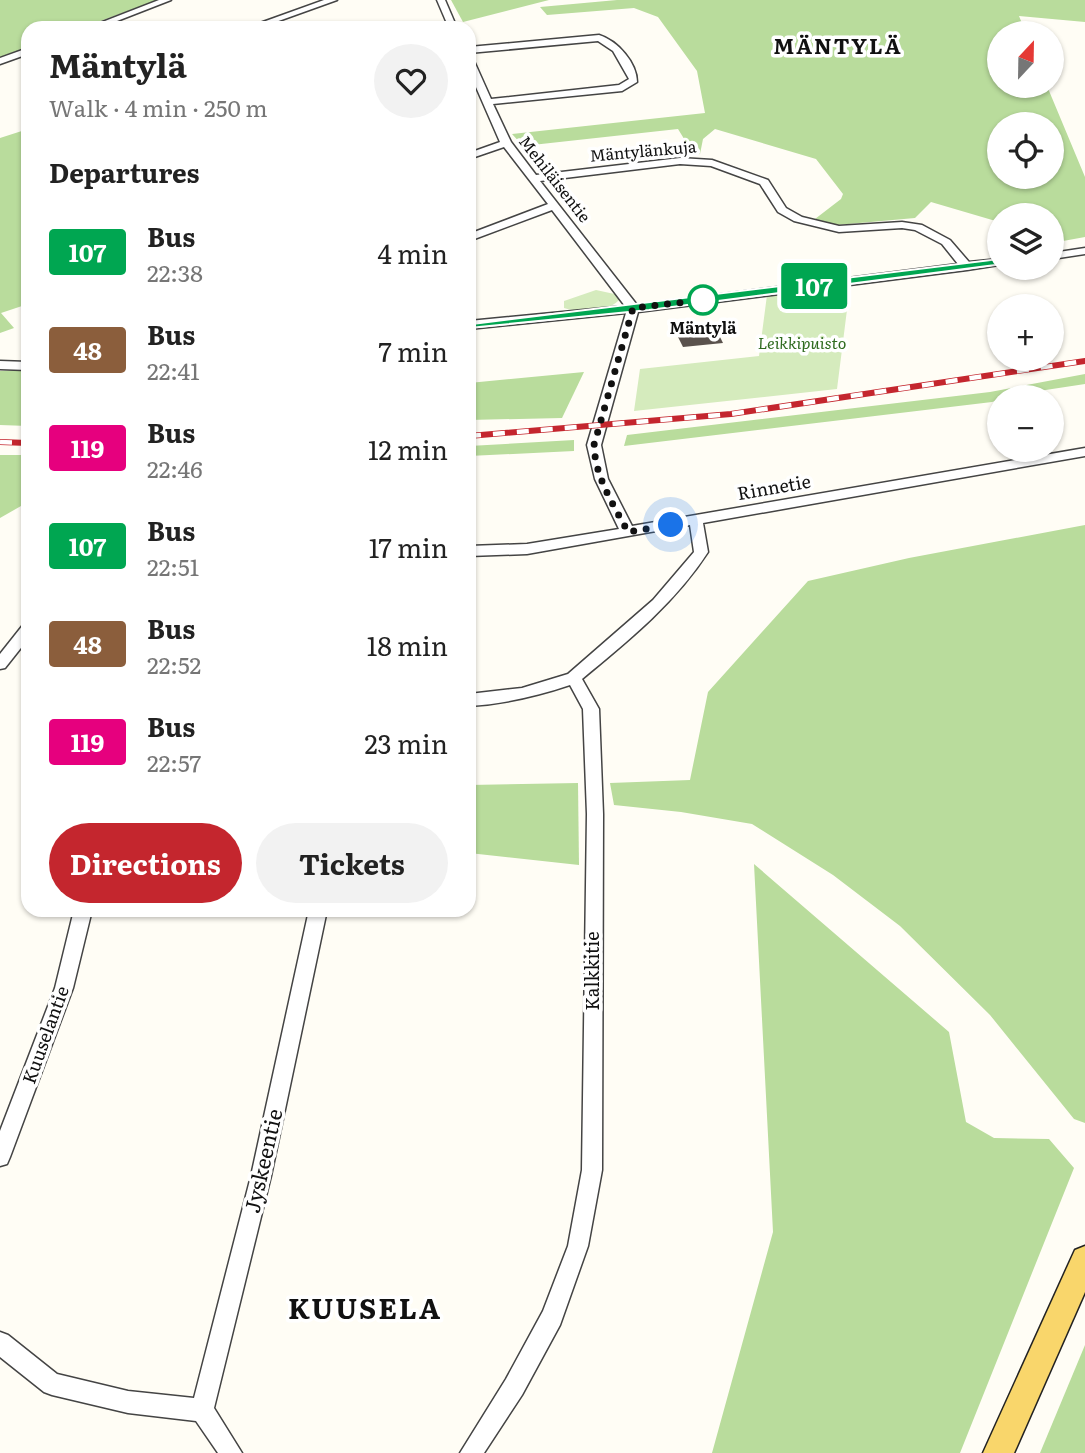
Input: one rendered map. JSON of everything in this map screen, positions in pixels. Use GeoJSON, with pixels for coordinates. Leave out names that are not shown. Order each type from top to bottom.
{"type":"FeatureCollection","features":[{"type":"Feature","properties":{"kind":"main road"},"geometry":{"type":"LineString","coordinates":[[998,1453],[1085,1260]]}},
{"type":"Feature","properties":{"kind":"street"},"geometry":{"type":"LineString","coordinates":[[110,21],[167,0]]}},
{"type":"Feature","properties":{"kind":"street"},"geometry":{"type":"LineString","coordinates":[[271,21],[333,0]]}},
{"type":"Feature","properties":{"kind":"street"},"geometry":{"type":"LineString","coordinates":[[441,0],[449,21]]}},
{"type":"Feature","properties":{"kind":"street"},"geometry":{"type":"LineString","coordinates":[[476,49],[599,38],[610,41],[634,80],[622,88],[488,102]]}},
{"type":"Feature","properties":{"kind":"street"},"geometry":{"type":"LineString","coordinates":[[0,61],[21,54]]}},
{"type":"Feature","properties":{"kind":"street","name":"Mehiläisentie"},"geometry":{"type":"LineString","coordinates":[[476,85],[488,102],[506,143],[633,308]]}},
{"type":"Feature","properties":{"kind":"street"},"geometry":{"type":"LineString","coordinates":[[476,154],[506,143]]}},
{"type":"Feature","properties":{"kind":"street","name":"Mäntylänkuja"},"geometry":{"type":"LineString","coordinates":[[535,178],[680,161],[712,163],[764,182],[782,210],[797,219],[839,229],[902,225],[918,227],[946,242],[967,267]]}},
{"type":"Feature","properties":{"kind":"street"},"geometry":{"type":"LineString","coordinates":[[476,235],[555,205]]}},
{"type":"Feature","properties":{"kind":"street"},"geometry":{"type":"LineString","coordinates":[[1064,254],[1085,251]]}},
{"type":"Feature","properties":{"kind":"street"},"geometry":{"type":"LineString","coordinates":[[476,324],[633,308],[987,264]]}},
{"type":"Feature","properties":{"kind":"street"},"geometry":{"type":"LineString","coordinates":[[628,532],[601,480],[594,462],[594,445],[633,308]]}},
{"type":"Feature","properties":{"kind":"street"},"geometry":{"type":"LineString","coordinates":[[0,365],[21,366]]}},
{"type":"Feature","properties":{"kind":"street","name":"Rinnetie"},"geometry":{"type":"LineString","coordinates":[[476,551],[527,549],[1085,452]]}},
{"type":"Feature","properties":{"kind":"street"},"geometry":{"type":"LineString","coordinates":[[476,700],[496,699],[534,691],[573,678],[619,640],[687,573],[701,552],[696,521]]}},
{"type":"Feature","properties":{"kind":"street"},"geometry":{"type":"LineString","coordinates":[[0,664],[21,638]]}},
{"type":"Feature","properties":{"kind":"street","name":"Kalkkitie"},"geometry":{"type":"LineString","coordinates":[[471,1453],[514,1387],[552,1317],[578,1246],[592,1170],[595,814],[592,723],[591,709],[573,678]]}},
{"type":"Feature","properties":{"kind":"street","name":"Kuuselantie"},"geometry":{"type":"LineString","coordinates":[[0,1157],[64,988],[81,917]]}},
{"type":"Feature","properties":{"kind":"street","name":"Jyskeentie"},"geometry":{"type":"LineString","coordinates":[[202,1410],[261,1176],[316,917]]}},
{"type":"Feature","properties":{"kind":"street"},"geometry":{"type":"LineString","coordinates":[[0,1343],[52,1384],[128,1402],[202,1410],[231,1453]]}},
{"type":"Feature","properties":{"kind":"green space"},"geometry":{"type":"Polygon","coordinates":[[[0,0],[158,0],[100,21],[21,21],[21,50],[0,57],[0,0]]]}},
{"type":"Feature","properties":{"kind":"green space"},"geometry":{"type":"Polygon","coordinates":[[[451,0],[549,0],[467,21],[462,21],[451,0]]]}},
{"type":"Feature","properties":{"kind":"green space"},"geometry":{"type":"Polygon","coordinates":[[[617,0],[1085,0],[1085,22],[1019,16],[1021,21],[987,21],[987,98],[1052,98],[1058,112],[987,112],[987,189],[1064,189],[1064,127],[1085,177],[1085,237],[1064,241],[1064,203],[987,203],[987,218],[931,202],[915,218],[837,225],[815,219],[841,199],[843,194],[816,159],[715,129],[703,139],[700,154],[694,155],[678,129],[523,146],[512,134],[705,113],[697,71],[658,17],[634,8],[547,15],[540,7],[617,0]]]}},
{"type":"Feature","properties":{"kind":"green space"},"geometry":{"type":"Polygon","coordinates":[[[21,131],[21,306],[1,313],[14,328],[0,333],[0,138],[21,131]]]}},
{"type":"Feature","properties":{"kind":"green space","name":"Leikkipuisto"},"geometry":{"type":"Polygon","coordinates":[[[850,286],[837,389],[634,411],[640,369],[759,356],[767,295],[850,286]]]}},
{"type":"Feature","properties":{"kind":"green space"},"geometry":{"type":"Polygon","coordinates":[[[596,290],[619,295],[619,300],[608,307],[593,310],[564,308],[564,301],[596,290]]]}},
{"type":"Feature","properties":{"kind":"green space"},"geometry":{"type":"Polygon","coordinates":[[[21,370],[21,426],[0,425],[0,371],[21,370]]]}},
{"type":"Feature","properties":{"kind":"green space"},"geometry":{"type":"Polygon","coordinates":[[[584,372],[562,418],[476,420],[476,382],[584,372]]]}},
{"type":"Feature","properties":{"kind":"green space"},"geometry":{"type":"Polygon","coordinates":[[[1085,374],[1085,384],[1064,387],[1064,385],[1027,385],[1085,374]]]}},
{"type":"Feature","properties":{"kind":"green space"},"geometry":{"type":"Polygon","coordinates":[[[987,392],[987,403],[624,446],[627,435],[987,392]]]}},
{"type":"Feature","properties":{"kind":"green space"},"geometry":{"type":"Polygon","coordinates":[[[574,440],[574,451],[476,456],[476,446],[574,440]]]}},
{"type":"Feature","properties":{"kind":"green space"},"geometry":{"type":"Polygon","coordinates":[[[0,455],[21,455],[21,506],[0,518],[0,455]]]}},
{"type":"Feature","properties":{"kind":"green space"},"geometry":{"type":"Polygon","coordinates":[[[1085,525],[1085,1123],[1074,1119],[990,1015],[900,926],[833,875],[752,824],[681,812],[614,805],[610,783],[690,780],[708,692],[808,581],[909,558],[1085,525]]]}},
{"type":"Feature","properties":{"kind":"green space"},"geometry":{"type":"Polygon","coordinates":[[[578,783],[579,865],[476,854],[476,785],[578,783]]]}},
{"type":"Feature","properties":{"kind":"green space"},"geometry":{"type":"Polygon","coordinates":[[[754,864],[949,1032],[966,1122],[994,1138],[1049,1139],[1074,1168],[960,1453],[712,1453],[773,1232],[754,864]]]}},
{"type":"Feature","properties":{"kind":"green space"},"geometry":{"type":"Polygon","coordinates":[[[1085,1345],[1085,1453],[1040,1453],[1085,1345]]]}},
{"type":"Feature","properties":{"kind":"building"},"geometry":{"type":"Polygon","coordinates":[[[713,323],[723,343],[683,347],[673,327],[713,323]]]}},
{"type":"Feature","properties":{"kind":"railway"},"geometry":{"type":"LineString","coordinates":[[476,435],[731,414],[1085,361]]}},
{"type":"Feature","properties":{"kind":"railway"},"geometry":{"type":"LineString","coordinates":[[0,442],[21,443]]}},
{"type":"Feature","properties":{"kind":"bus line","name":"107"},"geometry":{"type":"LineString","coordinates":[[476,324],[649,307],[987,264]]}},
{"type":"Feature","properties":{"kind":"place","name":"Mäntylä"},"geometry":{"type":"Point","coordinates":[703,300]}},
{"type":"Feature","properties":{"kind":"district","name":"MÄNTYLÄ"},"geometry":{"type":"Point","coordinates":[838,47]}},
{"type":"Feature","properties":{"kind":"district","name":"KUUSELA"},"geometry":{"type":"Point","coordinates":[365,1309]}},
{"type":"Feature","properties":{"kind":"route"},"geometry":{"type":"LineString","coordinates":[[671,525],[628,532],[601,480],[594,462],[594,445],[633,308],[703,300]]}}]}
